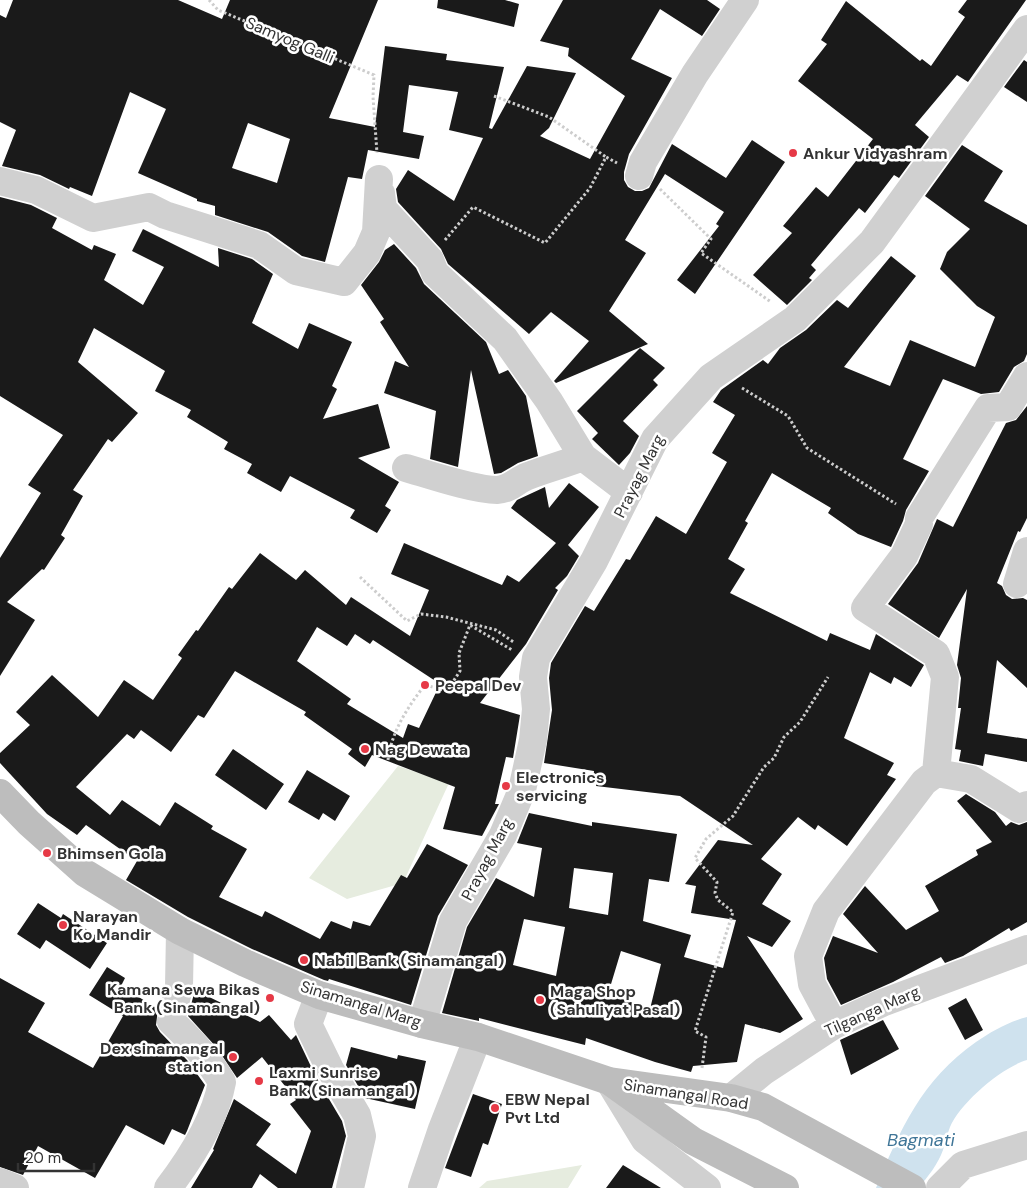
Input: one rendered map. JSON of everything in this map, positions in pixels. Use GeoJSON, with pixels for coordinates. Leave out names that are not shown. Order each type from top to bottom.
{"type":"FeatureCollection","features":[{"type":"Feature","properties":{"kind":"main road","name":"Sinamangal Marg"},"geometry":{"type":"LineString","coordinates":[[0,793],[29,823],[85,873],[180,931],[245,963],[320,994],[422,1024],[478,1037],[609,1081],[693,1141],[785,1188]]}},
{"type":"Feature","properties":{"kind":"main road","name":"Sinamangal Road"},"geometry":{"type":"LineString","coordinates":[[609,1081],[731,1098],[763,1107],[912,1188]]}},
{"type":"Feature","properties":{"kind":"street"},"geometry":{"type":"LineString","coordinates":[[639,176],[643,162],[695,74],[745,0]]}},
{"type":"Feature","properties":{"kind":"street","name":"Prayag Marg"},"geometry":{"type":"LineString","coordinates":[[422,1024],[453,921],[502,835],[522,790],[536,709],[533,677],[527,656],[594,561],[655,439],[711,377],[795,319],[872,242],[1027,29]]}},
{"type":"Feature","properties":{"kind":"street"},"geometry":{"type":"LineString","coordinates":[[0,182],[36,190],[93,218],[149,207],[165,215],[259,245],[296,271],[344,282],[368,253],[376,232],[379,179]]}},
{"type":"Feature","properties":{"kind":"street"},"geometry":{"type":"LineString","coordinates":[[379,179],[383,209],[430,260],[436,272],[505,340],[583,457],[629,492]]}},
{"type":"Feature","properties":{"kind":"street"},"geometry":{"type":"LineString","coordinates":[[936,773],[946,677],[936,654],[865,608],[904,556],[919,524],[919,518],[988,408],[1008,407],[1027,377]]}},
{"type":"Feature","properties":{"kind":"street"},"geometry":{"type":"LineString","coordinates":[[406,468],[452,481],[497,490],[514,486],[526,476],[552,470],[583,457]]}},
{"type":"Feature","properties":{"kind":"street"},"geometry":{"type":"LineString","coordinates":[[1017,584],[1027,551]]}},
{"type":"Feature","properties":{"kind":"street"},"geometry":{"type":"LineString","coordinates":[[834,1025],[812,984],[808,970],[808,956],[826,911],[924,782],[936,773],[971,779],[1019,809],[1027,805]]}},
{"type":"Feature","properties":{"kind":"street"},"geometry":{"type":"LineString","coordinates":[[168,1188],[196,1145],[212,1114],[222,1082],[211,1063],[171,1020],[179,987],[180,931]]}},
{"type":"Feature","properties":{"kind":"street","name":"Tilganga Marg"},"geometry":{"type":"LineString","coordinates":[[731,1098],[764,1071],[834,1025],[882,1003],[1027,949]]}},
{"type":"Feature","properties":{"kind":"street"},"geometry":{"type":"LineString","coordinates":[[320,994],[308,1024],[330,1069],[357,1115],[362,1136],[350,1188]]}},
{"type":"Feature","properties":{"kind":"street"},"geometry":{"type":"LineString","coordinates":[[422,1188],[442,1129],[478,1037]]}},
{"type":"Feature","properties":{"kind":"street"},"geometry":{"type":"LineString","coordinates":[[609,1081],[645,1140],[706,1188]]}},
{"type":"Feature","properties":{"kind":"street"},"geometry":{"type":"LineString","coordinates":[[940,1188],[963,1165],[1027,1145]]}},
{"type":"Feature","properties":{"kind":"street"},"geometry":{"type":"LineString","coordinates":[[0,1182],[15,1188]]}},
{"type":"Feature","properties":{"kind":"path"},"geometry":{"type":"LineString","coordinates":[[210,0],[218,10],[374,75],[373,96],[379,179]]}},
{"type":"Feature","properties":{"kind":"path"},"geometry":{"type":"LineString","coordinates":[[494,96],[549,117],[606,157],[656,186],[711,239],[701,253],[795,319]]}},
{"type":"Feature","properties":{"kind":"path"},"geometry":{"type":"LineString","coordinates":[[430,260],[473,207],[545,243],[590,188],[606,157]]}},
{"type":"Feature","properties":{"kind":"path"},"geometry":{"type":"LineString","coordinates":[[711,377],[734,383],[788,416],[807,448],[919,518]]}},
{"type":"Feature","properties":{"kind":"path"},"geometry":{"type":"LineString","coordinates":[[360,577],[408,621],[422,614],[436,615],[496,630],[527,656]]}},
{"type":"Feature","properties":{"kind":"path"},"geometry":{"type":"LineString","coordinates":[[388,760],[390,742],[411,703],[425,685],[447,691],[460,671],[458,653],[470,625],[527,656]]}},
{"type":"Feature","properties":{"kind":"path"},"geometry":{"type":"LineString","coordinates":[[698,1094],[706,1037],[695,1031],[733,912],[718,900],[715,893],[717,882],[695,858],[706,839],[733,816],[764,768],[774,758],[784,737],[800,722],[828,678]]}},
{"type":"Feature","properties":{"kind":"shaded area"},"geometry":{"type":"Polygon","coordinates":[[[398,766],[449,783],[403,883],[347,899],[309,878],[398,766]]]}},
{"type":"Feature","properties":{"kind":"shaded area"},"geometry":{"type":"Polygon","coordinates":[[[582,1165],[568,1188],[479,1188],[487,1181],[582,1165]]]}},
{"type":"Feature","properties":{"kind":"water","name":"Bagmati"},"geometry":{"type":"Polygon","coordinates":[[[1027,1017],[1027,1060],[994,1078],[963,1107],[950,1127],[938,1160],[922,1184],[918,1188],[876,1188],[904,1126],[927,1089],[941,1073],[957,1057],[982,1038],[1007,1024],[1027,1017]]]}},
{"type":"Feature","properties":{"kind":"building"},"geometry":{"type":"Polygon","coordinates":[[[13,0],[178,0],[222,19],[230,0],[378,0],[329,118],[375,127],[385,46],[447,54],[446,60],[504,67],[489,128],[492,129],[527,66],[576,73],[549,128],[540,136],[590,159],[625,96],[568,56],[569,48],[540,41],[563,0],[707,0],[720,9],[702,36],[660,9],[631,59],[672,78],[629,154],[624,172],[624,180],[628,187],[635,191],[649,188],[672,144],[726,178],[752,140],[785,162],[695,294],[677,280],[719,226],[716,224],[724,212],[665,174],[625,240],[646,253],[609,311],[648,344],[556,383],[554,381],[589,341],[551,312],[529,334],[448,264],[441,249],[398,202],[396,189],[408,170],[454,201],[483,138],[449,130],[458,92],[409,85],[403,132],[424,136],[419,159],[368,150],[362,179],[348,177],[325,262],[302,256],[268,232],[215,215],[215,206],[197,201],[197,199],[138,173],[166,109],[130,92],[92,196],[70,187],[69,189],[40,175],[2,166],[16,130],[0,122],[0,15],[6,18],[13,0]],[[248,123],[232,168],[277,183],[290,139],[248,123]]]}},
{"type":"Feature","properties":{"kind":"building"},"geometry":{"type":"Polygon","coordinates":[[[438,0],[505,0],[519,4],[514,27],[437,8],[438,0]]]}},
{"type":"Feature","properties":{"kind":"building"},"geometry":{"type":"Polygon","coordinates":[[[967,0],[1026,0],[968,82],[957,75],[915,125],[929,137],[899,178],[894,175],[865,213],[859,208],[811,265],[816,270],[809,278],[812,280],[787,305],[753,275],[792,233],[783,226],[816,187],[828,197],[873,139],[798,81],[827,44],[821,40],[846,1],[920,61],[922,59],[931,66],[965,17],[958,12],[967,0]]]}},
{"type":"Feature","properties":{"kind":"building"},"geometry":{"type":"Polygon","coordinates":[[[1024,60],[1027,62],[1027,102],[1004,87],[1024,60]]]}},
{"type":"Feature","properties":{"kind":"building"},"geometry":{"type":"Polygon","coordinates":[[[962,145],[1003,171],[984,201],[1027,225],[1027,354],[1024,361],[1014,367],[999,392],[981,394],[943,379],[903,459],[929,471],[906,510],[891,547],[858,534],[828,513],[831,508],[772,473],[745,521],[748,523],[728,559],[745,569],[730,593],[827,641],[830,633],[870,650],[876,634],[924,665],[911,687],[894,677],[891,684],[870,672],[844,738],[894,763],[887,775],[896,779],[847,846],[818,825],[815,830],[798,817],[761,859],[782,874],[762,904],[791,921],[772,947],[747,936],[803,1019],[780,1033],[745,1024],[737,1062],[693,1066],[691,1072],[655,1062],[586,1038],[585,1045],[479,1018],[479,1021],[442,1013],[467,927],[496,878],[534,897],[542,848],[517,843],[529,813],[592,826],[592,822],[677,834],[669,882],[649,879],[643,921],[691,935],[684,957],[723,968],[736,920],[691,913],[696,886],[685,884],[718,840],[753,845],[680,796],[596,786],[597,782],[593,781],[594,771],[544,763],[552,710],[549,678],[551,663],[585,606],[594,611],[626,559],[630,560],[656,516],[686,534],[727,462],[712,453],[735,415],[713,402],[721,390],[763,360],[768,364],[780,348],[806,330],[837,300],[848,308],[891,256],[916,276],[844,367],[890,386],[910,340],[975,367],[995,317],[977,306],[940,269],[947,252],[970,229],[925,196],[962,145]],[[574,868],[569,908],[608,915],[613,873],[574,868]],[[524,919],[513,965],[556,976],[565,927],[524,919]],[[621,951],[608,994],[650,1009],[661,964],[621,951]]]}},
{"type":"Feature","properties":{"kind":"building"},"geometry":{"type":"Polygon","coordinates":[[[0,197],[31,205],[57,218],[52,228],[92,250],[94,245],[116,254],[104,280],[143,305],[164,267],[132,251],[143,229],[219,267],[218,248],[252,259],[273,274],[252,323],[298,349],[309,323],[352,342],[332,386],[337,389],[323,419],[378,404],[390,448],[358,458],[399,482],[385,506],[391,510],[377,533],[350,518],[355,510],[290,476],[281,492],[247,473],[252,464],[224,449],[228,442],[187,417],[191,410],[155,391],[165,371],[94,328],[78,362],[138,413],[112,442],[108,439],[73,490],[83,496],[61,535],[65,538],[44,570],[42,569],[7,602],[35,620],[0,676],[0,558],[41,493],[28,485],[63,435],[0,396],[0,197]]]}},
{"type":"Feature","properties":{"kind":"building"},"geometry":{"type":"Polygon","coordinates":[[[394,244],[416,268],[424,284],[486,342],[499,374],[508,370],[526,396],[538,456],[518,463],[501,473],[494,474],[471,370],[458,467],[430,459],[436,411],[384,393],[395,361],[409,367],[380,322],[384,319],[361,285],[379,262],[385,250],[394,244]]]}},
{"type":"Feature","properties":{"kind":"building"},"geometry":{"type":"Polygon","coordinates":[[[640,348],[665,368],[653,380],[658,385],[623,421],[639,436],[630,453],[619,465],[592,439],[598,433],[577,411],[640,348]]]}},
{"type":"Feature","properties":{"kind":"building"},"geometry":{"type":"Polygon","coordinates":[[[1027,406],[1027,518],[1020,532],[1018,531],[997,583],[1002,586],[1006,595],[1012,599],[1023,598],[1027,600],[1027,688],[997,660],[987,733],[1027,739],[1027,762],[985,754],[983,766],[959,761],[961,750],[955,749],[961,708],[958,708],[961,678],[957,665],[967,589],[939,638],[888,604],[918,563],[937,519],[953,527],[1006,423],[1016,420],[1027,406]]]}},
{"type":"Feature","properties":{"kind":"building"},"geometry":{"type":"Polygon","coordinates":[[[569,483],[599,507],[568,545],[579,556],[567,576],[555,588],[558,590],[526,644],[480,703],[520,715],[513,758],[506,757],[495,804],[499,804],[482,836],[443,829],[455,787],[372,755],[365,767],[348,754],[352,749],[304,715],[306,712],[235,671],[204,718],[198,715],[171,752],[141,730],[134,739],[127,734],[76,787],[110,815],[122,800],[160,826],[175,802],[213,826],[211,829],[247,849],[219,897],[262,917],[265,911],[320,939],[331,921],[351,929],[353,921],[370,926],[401,875],[407,878],[427,844],[468,865],[438,916],[411,1005],[329,979],[328,981],[324,980],[252,949],[188,917],[126,880],[137,861],[86,825],[77,835],[47,814],[0,763],[0,753],[30,725],[16,712],[52,675],[98,717],[124,680],[153,700],[182,658],[178,655],[196,630],[198,631],[229,587],[232,589],[260,553],[296,580],[305,570],[346,605],[351,597],[410,636],[429,590],[391,574],[404,543],[502,585],[507,575],[519,582],[556,543],[511,508],[517,500],[545,487],[549,508],[569,483]],[[317,627],[297,661],[351,699],[347,704],[403,738],[408,724],[419,728],[440,684],[373,640],[370,644],[355,634],[347,646],[317,627]]]}},
{"type":"Feature","properties":{"kind":"building"},"geometry":{"type":"Polygon","coordinates":[[[233,749],[284,784],[266,810],[215,775],[233,749]]]}},
{"type":"Feature","properties":{"kind":"building"},"geometry":{"type":"Polygon","coordinates":[[[307,770],[350,796],[335,821],[323,813],[319,820],[288,802],[307,770]]]}},
{"type":"Feature","properties":{"kind":"building"},"geometry":{"type":"Polygon","coordinates":[[[966,794],[995,812],[1006,826],[1011,822],[1019,825],[1027,822],[1027,922],[1011,931],[1009,928],[963,956],[945,963],[941,957],[893,982],[841,1005],[827,979],[824,958],[833,936],[878,953],[843,914],[865,886],[906,930],[939,911],[925,886],[978,855],[976,850],[992,842],[957,801],[966,794]]]}},
{"type":"Feature","properties":{"kind":"building"},"geometry":{"type":"Polygon","coordinates":[[[38,903],[61,918],[63,914],[107,943],[90,969],[46,940],[40,949],[17,934],[38,903]]]}},
{"type":"Feature","properties":{"kind":"building"},"geometry":{"type":"Polygon","coordinates":[[[107,967],[125,978],[121,986],[158,1009],[156,1025],[160,1032],[187,1060],[205,1085],[185,1135],[172,1129],[164,1145],[126,1125],[95,1178],[38,1146],[23,1175],[0,1167],[0,978],[45,1003],[28,1032],[93,1068],[123,1016],[89,995],[107,967]]]}},
{"type":"Feature","properties":{"kind":"building"},"geometry":{"type":"Polygon","coordinates":[[[195,990],[260,1022],[269,1015],[291,1040],[296,1035],[316,1077],[342,1121],[346,1136],[332,1188],[278,1188],[260,1174],[252,1188],[191,1188],[214,1150],[234,1099],[271,1124],[256,1145],[296,1174],[311,1131],[290,1104],[296,1100],[262,1057],[237,1078],[217,1048],[188,1016],[195,990]]]}},
{"type":"Feature","properties":{"kind":"building"},"geometry":{"type":"Polygon","coordinates":[[[966,998],[983,1030],[965,1040],[948,1008],[966,998]]]}},
{"type":"Feature","properties":{"kind":"building"},"geometry":{"type":"Polygon","coordinates":[[[883,1020],[899,1049],[851,1075],[840,1040],[883,1020]]]}},
{"type":"Feature","properties":{"kind":"building"},"geometry":{"type":"Polygon","coordinates":[[[351,1047],[397,1059],[398,1055],[426,1061],[415,1109],[365,1098],[346,1065],[351,1047]]]}},
{"type":"Feature","properties":{"kind":"building"},"geometry":{"type":"Polygon","coordinates":[[[473,1094],[502,1104],[488,1145],[483,1143],[471,1177],[445,1168],[473,1094]]]}},
{"type":"Feature","properties":{"kind":"building"},"geometry":{"type":"Polygon","coordinates":[[[623,1165],[661,1188],[606,1188],[623,1165]]]}},
{"type":"Feature","properties":{"kind":"place","name":"Ankur Vidyashram"},"geometry":{"type":"Point","coordinates":[793,153]}},
{"type":"Feature","properties":{"kind":"place","name":"Peepal Dev"},"geometry":{"type":"Point","coordinates":[425,685]}},
{"type":"Feature","properties":{"kind":"place","name":"Nag Dewata"},"geometry":{"type":"Point","coordinates":[365,749]}},
{"type":"Feature","properties":{"kind":"place","name":"Electronics servicing"},"geometry":{"type":"Point","coordinates":[506,786]}},
{"type":"Feature","properties":{"kind":"place","name":"Bhimsen Gola"},"geometry":{"type":"Point","coordinates":[47,853]}},
{"type":"Feature","properties":{"kind":"place","name":"Narayan Ko Mandir"},"geometry":{"type":"Point","coordinates":[63,925]}},
{"type":"Feature","properties":{"kind":"place","name":"Nabil Bank (Sinamangal)"},"geometry":{"type":"Point","coordinates":[304,960]}},
{"type":"Feature","properties":{"kind":"place","name":"Kamana Sewa Bikas Bank (Sinamangal)"},"geometry":{"type":"Point","coordinates":[270,998]}},
{"type":"Feature","properties":{"kind":"place","name":"Maga Shop (Sahuliyat Pasal)"},"geometry":{"type":"Point","coordinates":[540,1000]}},
{"type":"Feature","properties":{"kind":"place","name":"Dex sinamangal station"},"geometry":{"type":"Point","coordinates":[233,1057]}},
{"type":"Feature","properties":{"kind":"place","name":"Laxmi Sunrise Bank (Sinamangal)"},"geometry":{"type":"Point","coordinates":[259,1081]}},
{"type":"Feature","properties":{"kind":"place","name":"EBW Nepal Pvt Ltd"},"geometry":{"type":"Point","coordinates":[495,1108]}}]}
